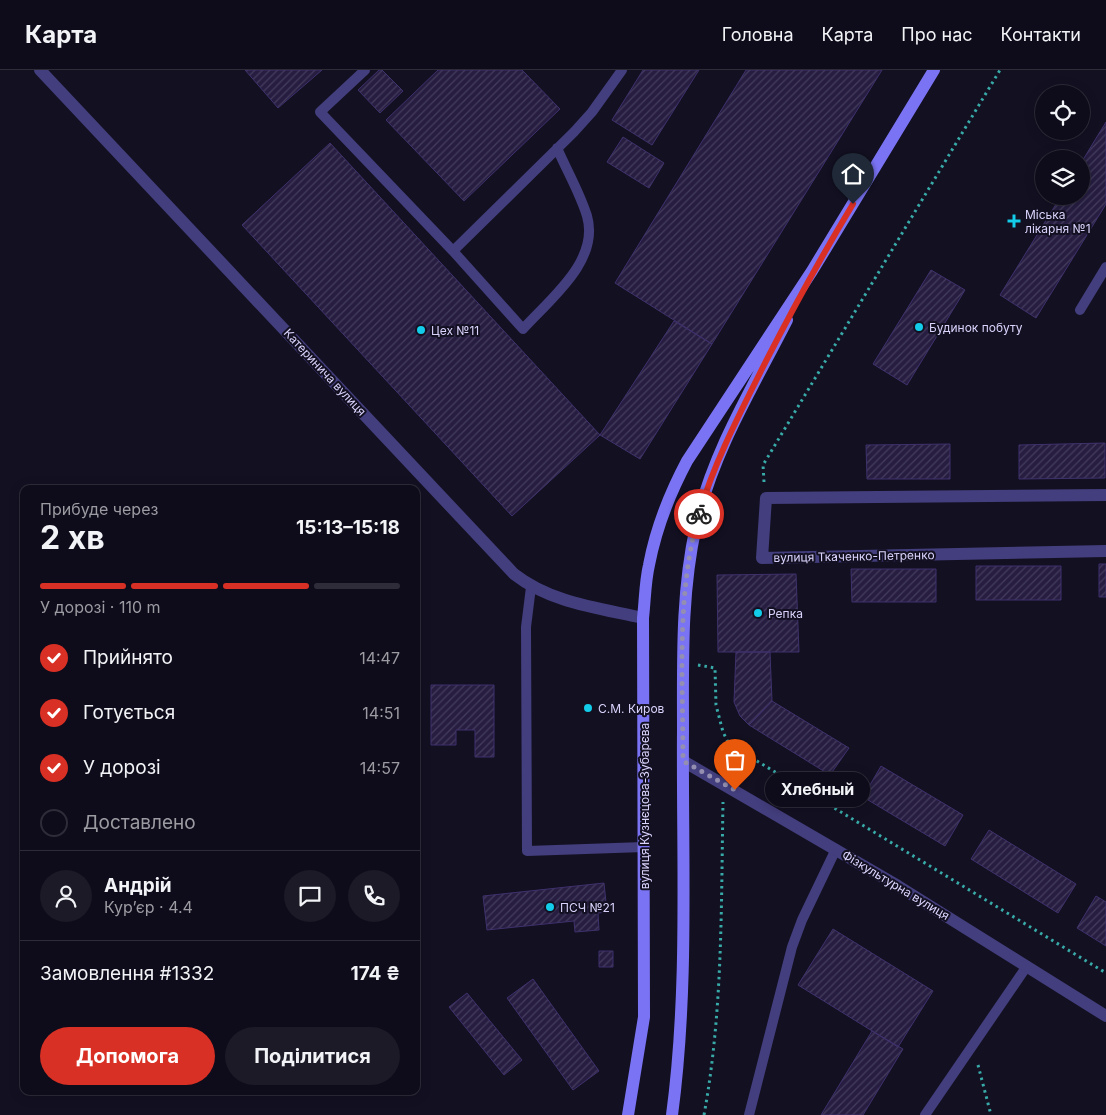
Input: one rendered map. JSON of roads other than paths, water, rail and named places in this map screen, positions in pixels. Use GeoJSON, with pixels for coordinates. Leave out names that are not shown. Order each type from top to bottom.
{"type":"FeatureCollection","features":[{"type":"Feature","properties":{"kind":"main road","name":"вулиця Кузнєцова-Зубарєва"},"geometry":{"type":"LineString","coordinates":[[628,1115],[644,1017],[644,618],[648,565],[673,489],[687,460],[812,271],[934,70]]}},
{"type":"Feature","properties":{"kind":"main road","name":"вулиця Кузнєцова-Зубарєва"},"geometry":{"type":"LineString","coordinates":[[672,1115],[681,1012],[684,603],[696,524],[709,481],[730,434],[812,271]]}},
{"type":"Feature","properties":{"kind":"street","name":"Катеринича вулиця"},"geometry":{"type":"LineString","coordinates":[[40,70],[514,574],[531,587],[548,595],[644,618]]}},
{"type":"Feature","properties":{"kind":"street","name":"вулиця Ткаченко-Петренко"},"geometry":{"type":"LineString","coordinates":[[1106,495],[766,498],[762,558],[1106,551]]}},
{"type":"Feature","properties":{"kind":"street","name":"Фізкультурна вулиця"},"geometry":{"type":"LineString","coordinates":[[683,761],[836,849],[1106,1016]]}},
{"type":"Feature","properties":{"kind":"lane"},"geometry":{"type":"LineString","coordinates":[[365,70],[320,112],[453,251],[523,329],[578,268],[585,252],[589,235],[588,217],[557,148]]}},
{"type":"Feature","properties":{"kind":"lane"},"geometry":{"type":"LineString","coordinates":[[453,251],[592,112],[622,70]]}},
{"type":"Feature","properties":{"kind":"lane"},"geometry":{"type":"LineString","coordinates":[[1080,310],[1106,267]]}},
{"type":"Feature","properties":{"kind":"lane"},"geometry":{"type":"LineString","coordinates":[[531,587],[526,626],[527,851],[644,847]]}},
{"type":"Feature","properties":{"kind":"lane"},"geometry":{"type":"LineString","coordinates":[[749,1115],[792,948],[802,920],[836,849]]}},
{"type":"Feature","properties":{"kind":"lane"},"geometry":{"type":"LineString","coordinates":[[925,1115],[1027,966]]}},
{"type":"Feature","properties":{"kind":"place","name":"Міська лікарня №1"},"geometry":{"type":"Point","coordinates":[1014,221]}},
{"type":"Feature","properties":{"kind":"place","name":"Будинок побуту"},"geometry":{"type":"Point","coordinates":[919,327]}},
{"type":"Feature","properties":{"kind":"place","name":"Цех №11"},"geometry":{"type":"Point","coordinates":[421,330]}},
{"type":"Feature","properties":{"kind":"place","name":"Репка"},"geometry":{"type":"Point","coordinates":[758,613]}},
{"type":"Feature","properties":{"kind":"place","name":"С.М. Киров"},"geometry":{"type":"Point","coordinates":[588,708]}},
{"type":"Feature","properties":{"kind":"place","name":"Хлебный"},"geometry":{"type":"Point","coordinates":[735,790]}},
{"type":"Feature","properties":{"kind":"place","name":"ПСЧ №21"},"geometry":{"type":"Point","coordinates":[550,907]}}]}
